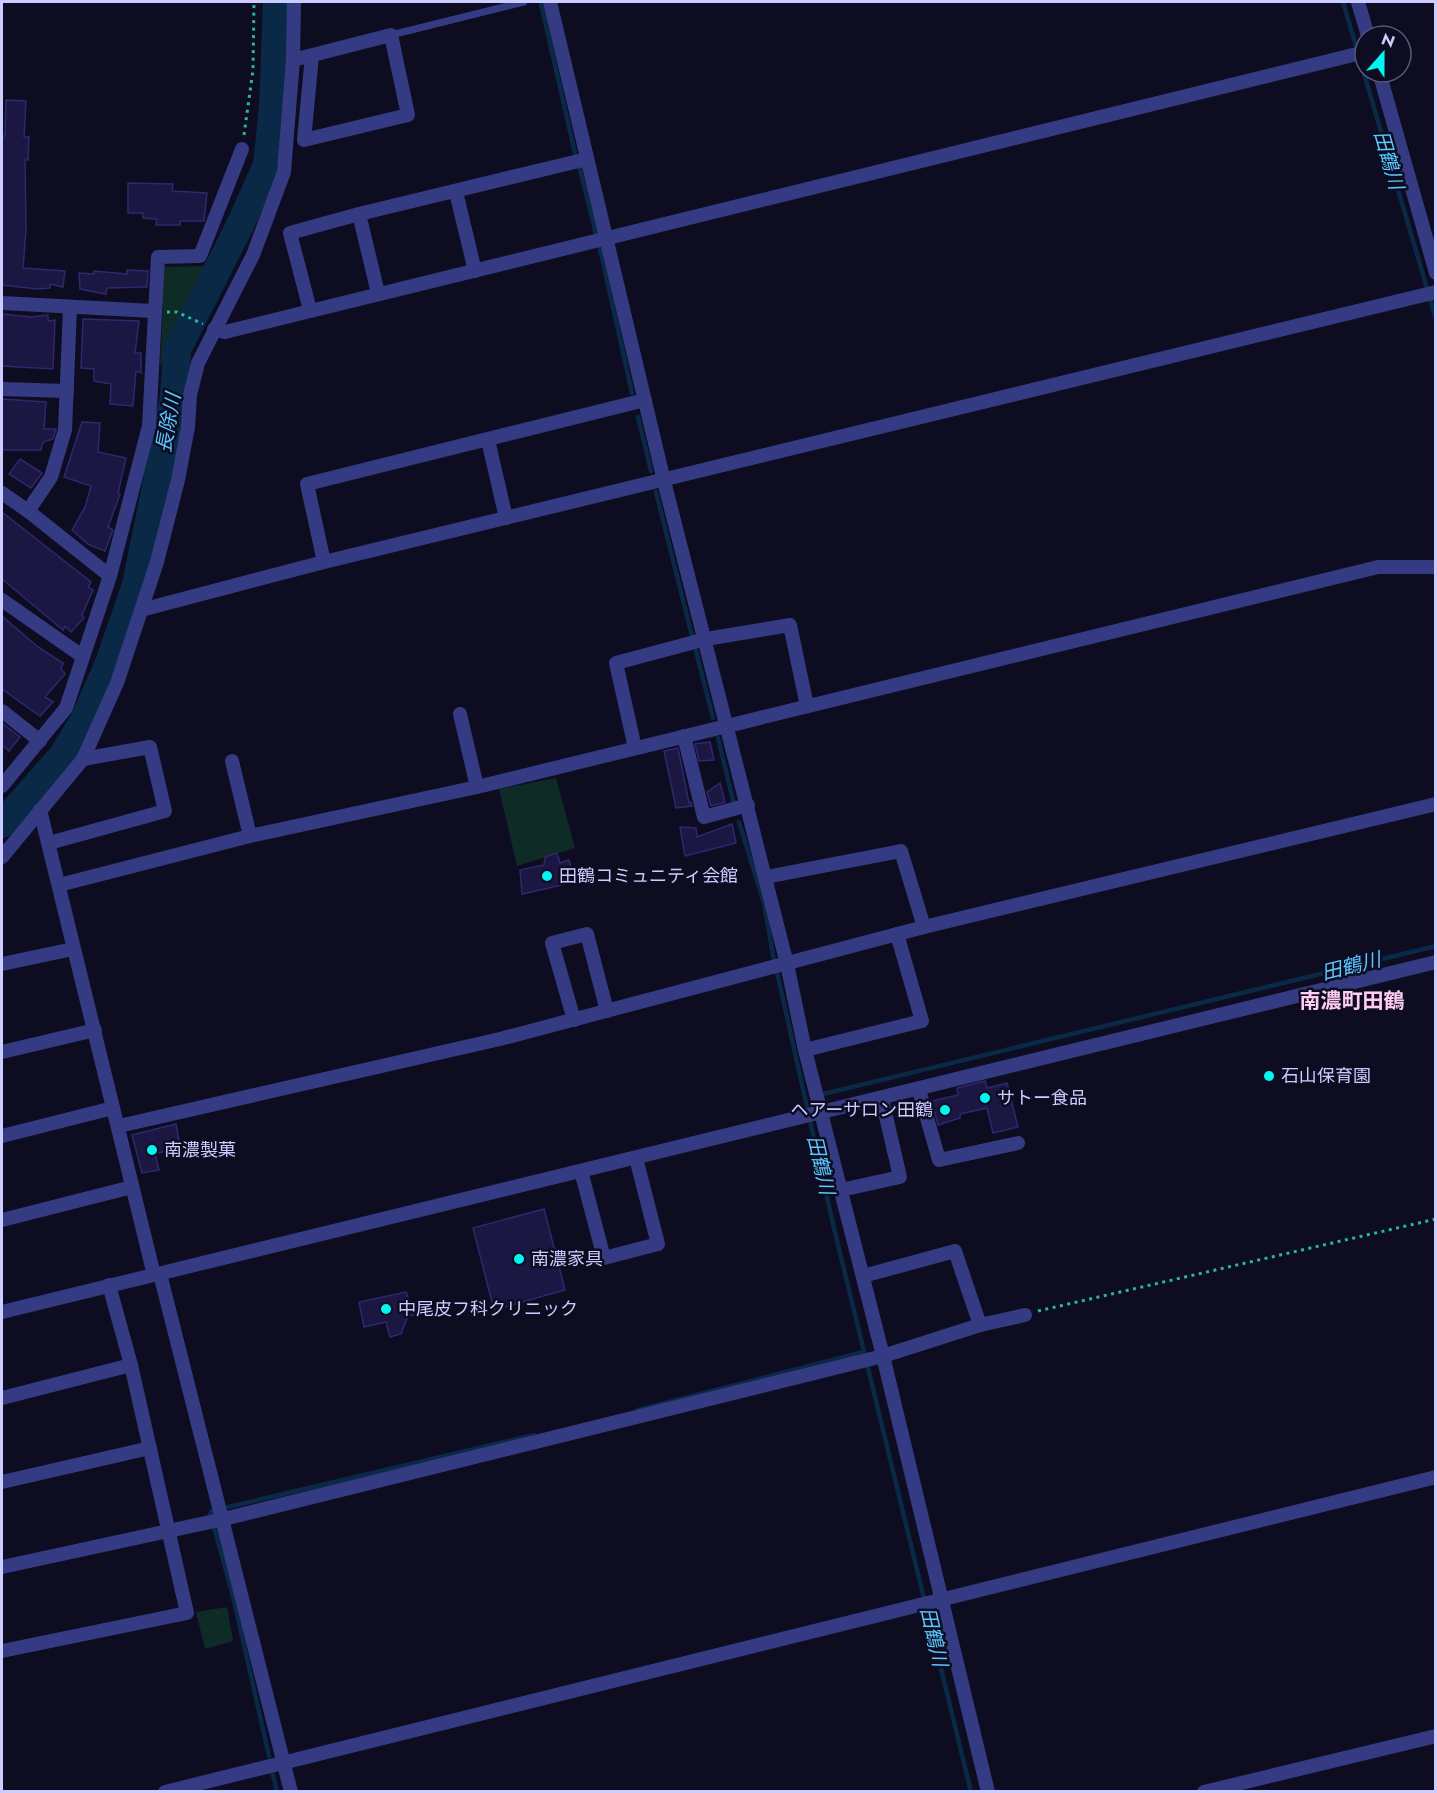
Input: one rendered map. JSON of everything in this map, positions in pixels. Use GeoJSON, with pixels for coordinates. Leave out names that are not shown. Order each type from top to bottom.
{"type":"FeatureCollection","features":[{"type":"Feature","properties":{"kind":"street"},"geometry":{"type":"LineString","coordinates":[[2,857],[83,759],[113,694],[157,562],[178,480],[188,427],[190,395],[198,363],[211,328],[253,255],[284,172],[293,60],[294,2]]}},
{"type":"Feature","properties":{"kind":"street"},"geometry":{"type":"LineString","coordinates":[[550,2],[664,481],[788,964],[805,1050],[863,1276],[938,1599],[988,1791]]}},
{"type":"Feature","properties":{"kind":"street"},"geometry":{"type":"LineString","coordinates":[[1358,2],[1364,24]]}},
{"type":"Feature","properties":{"kind":"street"},"geometry":{"type":"LineString","coordinates":[[293,60],[391,35],[408,115],[304,140],[312,56]]}},
{"type":"Feature","properties":{"kind":"street"},"geometry":{"type":"LineString","coordinates":[[211,328],[225,332],[378,292],[475,271],[1353,55]]}},
{"type":"Feature","properties":{"kind":"street"},"geometry":{"type":"LineString","coordinates":[[1381,84],[1436,273]]}},
{"type":"Feature","properties":{"kind":"street"},"geometry":{"type":"LineString","coordinates":[[2,786],[66,708],[110,576],[149,426],[153,311],[158,257],[200,256],[242,149]]}},
{"type":"Feature","properties":{"kind":"street"},"geometry":{"type":"LineString","coordinates":[[310,310],[290,233],[587,159]]}},
{"type":"Feature","properties":{"kind":"street"},"geometry":{"type":"LineString","coordinates":[[456,192],[475,271]]}},
{"type":"Feature","properties":{"kind":"street"},"geometry":{"type":"LineString","coordinates":[[359,214],[378,292]]}},
{"type":"Feature","properties":{"kind":"street"},"geometry":{"type":"LineString","coordinates":[[141,610],[324,562],[1436,292]]}},
{"type":"Feature","properties":{"kind":"street"},"geometry":{"type":"LineString","coordinates":[[2,303],[153,311]]}},
{"type":"Feature","properties":{"kind":"street"},"geometry":{"type":"LineString","coordinates":[[28,511],[51,477],[65,430],[70,308]]}},
{"type":"Feature","properties":{"kind":"street"},"geometry":{"type":"LineString","coordinates":[[2,388],[67,392]]}},
{"type":"Feature","properties":{"kind":"street"},"geometry":{"type":"LineString","coordinates":[[324,562],[307,484],[645,400]]}},
{"type":"Feature","properties":{"kind":"street"},"geometry":{"type":"LineString","coordinates":[[488,440],[506,518]]}},
{"type":"Feature","properties":{"kind":"street"},"geometry":{"type":"LineString","coordinates":[[2,493],[110,576]]}},
{"type":"Feature","properties":{"kind":"street"},"geometry":{"type":"LineString","coordinates":[[60,885],[250,836],[477,787],[1378,567],[1436,567]]}},
{"type":"Feature","properties":{"kind":"street"},"geometry":{"type":"LineString","coordinates":[[2,600],[82,656]]}},
{"type":"Feature","properties":{"kind":"street"},"geometry":{"type":"LineString","coordinates":[[634,748],[616,663],[706,639],[790,625],[807,706]]}},
{"type":"Feature","properties":{"kind":"street"},"geometry":{"type":"LineString","coordinates":[[2,711],[40,741]]}},
{"type":"Feature","properties":{"kind":"street"},"geometry":{"type":"LineString","coordinates":[[460,714],[477,787]]}},
{"type":"Feature","properties":{"kind":"street"},"geometry":{"type":"LineString","coordinates":[[684,736],[704,817],[748,806]]}},
{"type":"Feature","properties":{"kind":"street"},"geometry":{"type":"LineString","coordinates":[[48,843],[165,811],[150,747],[83,759]]}},
{"type":"Feature","properties":{"kind":"street"},"geometry":{"type":"LineString","coordinates":[[232,761],[250,836]]}},
{"type":"Feature","properties":{"kind":"street"},"geometry":{"type":"LineString","coordinates":[[119,1126],[574,1020],[924,927],[1436,804]]}},
{"type":"Feature","properties":{"kind":"street"},"geometry":{"type":"LineString","coordinates":[[40,810],[119,1126],[132,1187],[224,1519],[291,1791]]}},
{"type":"Feature","properties":{"kind":"street"},"geometry":{"type":"LineString","coordinates":[[766,877],[901,851],[924,927]]}},
{"type":"Feature","properties":{"kind":"street"},"geometry":{"type":"LineString","coordinates":[[574,1020],[552,943],[587,934],[607,1011]]}},
{"type":"Feature","properties":{"kind":"street"},"geometry":{"type":"LineString","coordinates":[[805,1050],[922,1021],[897,934]]}},
{"type":"Feature","properties":{"kind":"street"},"geometry":{"type":"LineString","coordinates":[[2,964],[73,949]]}},
{"type":"Feature","properties":{"kind":"street"},"geometry":{"type":"LineString","coordinates":[[2,1312],[801,1119],[820,1112],[919,1090],[1436,962]]}},
{"type":"Feature","properties":{"kind":"street"},"geometry":{"type":"LineString","coordinates":[[2,1052],[95,1030]]}},
{"type":"Feature","properties":{"kind":"street"},"geometry":{"type":"LineString","coordinates":[[919,1090],[939,1160],[1018,1143]]}},
{"type":"Feature","properties":{"kind":"street"},"geometry":{"type":"LineString","coordinates":[[841,1190],[900,1177],[882,1099]]}},
{"type":"Feature","properties":{"kind":"street"},"geometry":{"type":"LineString","coordinates":[[2,1136],[113,1108]]}},
{"type":"Feature","properties":{"kind":"street"},"geometry":{"type":"LineString","coordinates":[[581,1171],[604,1258],[658,1244],[636,1158]]}},
{"type":"Feature","properties":{"kind":"street"},"geometry":{"type":"LineString","coordinates":[[2,1220],[132,1187]]}},
{"type":"Feature","properties":{"kind":"street"},"geometry":{"type":"LineString","coordinates":[[863,1276],[956,1251],[980,1325]]}},
{"type":"Feature","properties":{"kind":"street"},"geometry":{"type":"LineString","coordinates":[[2,1651],[187,1613],[131,1365],[109,1285]]}},
{"type":"Feature","properties":{"kind":"street"},"geometry":{"type":"LineString","coordinates":[[2,1567],[168,1529],[224,1519],[880,1357],[980,1325],[1025,1314]]}},
{"type":"Feature","properties":{"kind":"street"},"geometry":{"type":"LineString","coordinates":[[2,1398],[131,1365]]}},
{"type":"Feature","properties":{"kind":"street"},"geometry":{"type":"LineString","coordinates":[[2,1482],[150,1448]]}},
{"type":"Feature","properties":{"kind":"street"},"geometry":{"type":"LineString","coordinates":[[165,1791],[1436,1477]]}},
{"type":"Feature","properties":{"kind":"street"},"geometry":{"type":"LineString","coordinates":[[1204,1791],[1436,1736]]}},
{"type":"Feature","properties":{"kind":"lane"},"geometry":{"type":"LineString","coordinates":[[391,35],[524,2]]}},
{"type":"Feature","properties":{"kind":"path"},"geometry":{"type":"LineString","coordinates":[[242,149],[253,70],[254,2]]}},
{"type":"Feature","properties":{"kind":"path"},"geometry":{"type":"LineString","coordinates":[[182,314],[211,328]]}},
{"type":"Feature","properties":{"kind":"path"},"geometry":{"type":"LineString","coordinates":[[1025,1314],[1436,1219]]}},
{"type":"Feature","properties":{"kind":"green space"},"geometry":{"type":"Polygon","coordinates":[[[204,266],[160,366],[163,304],[157,302],[160,267],[204,266]]]}},
{"type":"Feature","properties":{"kind":"green space"},"geometry":{"type":"Polygon","coordinates":[[[556,778],[575,848],[517,866],[499,789],[556,778]]]}},
{"type":"Feature","properties":{"kind":"green space"},"geometry":{"type":"Polygon","coordinates":[[[227,1607],[233,1641],[205,1649],[196,1612],[227,1607]]]}},
{"type":"Feature","properties":{"kind":"building"},"geometry":{"type":"Polygon","coordinates":[[[6,100],[26,101],[24,137],[29,137],[28,160],[25,160],[26,229],[23,268],[65,271],[63,287],[50,284],[50,288],[38,289],[2,285],[2,136],[5,136],[6,100]]]}},
{"type":"Feature","properties":{"kind":"building"},"geometry":{"type":"Polygon","coordinates":[[[128,183],[173,184],[172,191],[207,193],[204,221],[180,221],[180,225],[156,225],[157,219],[143,218],[143,213],[128,213],[128,183]]]}},
{"type":"Feature","properties":{"kind":"building"},"geometry":{"type":"Polygon","coordinates":[[[127,270],[148,271],[147,287],[107,288],[106,294],[80,289],[79,273],[94,274],[94,271],[127,274],[127,270]]]}},
{"type":"Feature","properties":{"kind":"building"},"geometry":{"type":"Polygon","coordinates":[[[2,314],[31,317],[48,315],[48,321],[55,320],[53,369],[2,366],[2,314]]]}},
{"type":"Feature","properties":{"kind":"building"},"geometry":{"type":"Polygon","coordinates":[[[83,319],[139,321],[135,353],[141,353],[141,373],[136,371],[133,406],[110,404],[111,384],[94,381],[94,369],[81,368],[83,319]]]}},
{"type":"Feature","properties":{"kind":"building"},"geometry":{"type":"Polygon","coordinates":[[[2,399],[46,402],[44,429],[56,429],[53,439],[43,442],[41,450],[2,450],[2,399]]]}},
{"type":"Feature","properties":{"kind":"building"},"geometry":{"type":"Polygon","coordinates":[[[82,422],[100,423],[98,452],[126,458],[118,493],[120,494],[108,527],[113,530],[105,551],[88,544],[72,530],[85,507],[91,486],[64,477],[82,422]]]}},
{"type":"Feature","properties":{"kind":"building"},"geometry":{"type":"Polygon","coordinates":[[[20,459],[42,473],[31,488],[9,474],[20,459]]]}},
{"type":"Feature","properties":{"kind":"building"},"geometry":{"type":"Polygon","coordinates":[[[2,512],[91,582],[88,587],[93,590],[82,615],[84,618],[71,632],[65,626],[63,630],[2,579],[2,512]]]}},
{"type":"Feature","properties":{"kind":"building"},"geometry":{"type":"Polygon","coordinates":[[[2,616],[38,647],[63,663],[61,669],[65,674],[45,697],[53,702],[40,716],[2,689],[2,616]]]}},
{"type":"Feature","properties":{"kind":"building"},"geometry":{"type":"Polygon","coordinates":[[[2,723],[20,737],[9,751],[2,745],[2,723]]]}},
{"type":"Feature","properties":{"kind":"building"},"geometry":{"type":"Polygon","coordinates":[[[710,742],[714,760],[699,761],[695,744],[710,742]]]}},
{"type":"Feature","properties":{"kind":"building"},"geometry":{"type":"Polygon","coordinates":[[[678,748],[689,803],[691,802],[692,806],[676,808],[664,751],[678,748]]]}},
{"type":"Feature","properties":{"kind":"building"},"geometry":{"type":"Polygon","coordinates":[[[720,783],[725,802],[711,806],[707,792],[720,783]]]}},
{"type":"Feature","properties":{"kind":"building"},"geometry":{"type":"Polygon","coordinates":[[[732,824],[736,843],[685,856],[680,827],[696,828],[697,837],[732,824]]]}},
{"type":"Feature","properties":{"kind":"building","name":"田鶴コミュニティ会館"},"geometry":{"type":"Polygon","coordinates":[[[557,853],[560,863],[569,860],[575,882],[522,894],[520,870],[544,865],[545,857],[557,853]]]}},
{"type":"Feature","properties":{"kind":"building","name":"サトー食品"},"geometry":{"type":"Polygon","coordinates":[[[985,1081],[987,1088],[1007,1083],[1018,1127],[993,1133],[987,1108],[960,1114],[960,1118],[938,1125],[932,1101],[958,1095],[957,1088],[985,1081]]]}},
{"type":"Feature","properties":{"kind":"building","name":"南濃製菓"},"geometry":{"type":"Polygon","coordinates":[[[176,1124],[180,1147],[155,1154],[159,1170],[142,1173],[132,1135],[176,1124]]]}},
{"type":"Feature","properties":{"kind":"building","name":"南濃家具"},"geometry":{"type":"Polygon","coordinates":[[[544,1209],[565,1290],[494,1310],[473,1228],[544,1209]]]}},
{"type":"Feature","properties":{"kind":"building","name":"中尾皮フ科クリニック"},"geometry":{"type":"Polygon","coordinates":[[[406,1292],[414,1315],[408,1316],[401,1334],[390,1337],[386,1322],[364,1327],[359,1302],[406,1292]]]}},
{"type":"Feature","properties":{"kind":"waterway","name":"長除川"},"geometry":{"type":"LineString","coordinates":[[2,824],[63,755],[84,720],[107,668],[136,585],[174,397],[177,350],[242,221],[267,165],[273,107],[277,2]]}},
{"type":"Feature","properties":{"kind":"waterway","name":"田鶴川"},"geometry":{"type":"LineString","coordinates":[[1343,2],[1436,319]]}},
{"type":"Feature","properties":{"kind":"waterway"},"geometry":{"type":"LineString","coordinates":[[541,4],[575,153]]}},
{"type":"Feature","properties":{"kind":"waterway"},"geometry":{"type":"LineString","coordinates":[[579,166],[596,234]]}},
{"type":"Feature","properties":{"kind":"waterway"},"geometry":{"type":"LineString","coordinates":[[600,249],[632,393]]}},
{"type":"Feature","properties":{"kind":"waterway"},"geometry":{"type":"LineString","coordinates":[[638,417],[651,471]]}},
{"type":"Feature","properties":{"kind":"waterway"},"geometry":{"type":"LineString","coordinates":[[656,492],[693,640]]}},
{"type":"Feature","properties":{"kind":"waterway"},"geometry":{"type":"LineString","coordinates":[[696,651],[713,718]]}},
{"type":"Feature","properties":{"kind":"waterway"},"geometry":{"type":"LineString","coordinates":[[718,738],[734,804]]}},
{"type":"Feature","properties":{"kind":"waterway"},"geometry":{"type":"LineString","coordinates":[[739,822],[764,903],[774,961]]}},
{"type":"Feature","properties":{"kind":"waterway","name":"田鶴川"},"geometry":{"type":"LineString","coordinates":[[819,1095],[1436,946]]}},
{"type":"Feature","properties":{"kind":"waterway","name":"田鶴川"},"geometry":{"type":"LineString","coordinates":[[777,972],[833,1224],[971,1792]]}},
{"type":"Feature","properties":{"kind":"waterway"},"geometry":{"type":"LineString","coordinates":[[638,1410],[863,1352]]}},
{"type":"Feature","properties":{"kind":"waterway"},"geometry":{"type":"LineString","coordinates":[[224,1508],[534,1435]]}},
{"type":"Feature","properties":{"kind":"waterway"},"geometry":{"type":"LineString","coordinates":[[213,1524],[232,1592],[269,1756]]}},
{"type":"Feature","properties":{"kind":"waterway"},"geometry":{"type":"LineString","coordinates":[[272,1771],[277,1792]]}},
{"type":"Feature","properties":{"kind":"place","name":"田鶴コミュニティ会館"},"geometry":{"type":"Point","coordinates":[547,876]}},
{"type":"Feature","properties":{"kind":"place","name":"石山保育園"},"geometry":{"type":"Point","coordinates":[1269,1076]}},
{"type":"Feature","properties":{"kind":"place","name":"サトー食品"},"geometry":{"type":"Point","coordinates":[985,1098]}},
{"type":"Feature","properties":{"kind":"place","name":"ヘアーサロン田鶴"},"geometry":{"type":"Point","coordinates":[945,1110]}},
{"type":"Feature","properties":{"kind":"place","name":"南濃製菓"},"geometry":{"type":"Point","coordinates":[152,1150]}},
{"type":"Feature","properties":{"kind":"place","name":"南濃家具"},"geometry":{"type":"Point","coordinates":[519,1259]}},
{"type":"Feature","properties":{"kind":"place","name":"中尾皮フ科クリニック"},"geometry":{"type":"Point","coordinates":[386,1309]}},
{"type":"Feature","properties":{"kind":"district","name":"南濃町田鶴"},"geometry":{"type":"Point","coordinates":[1352,1001]}}]}
